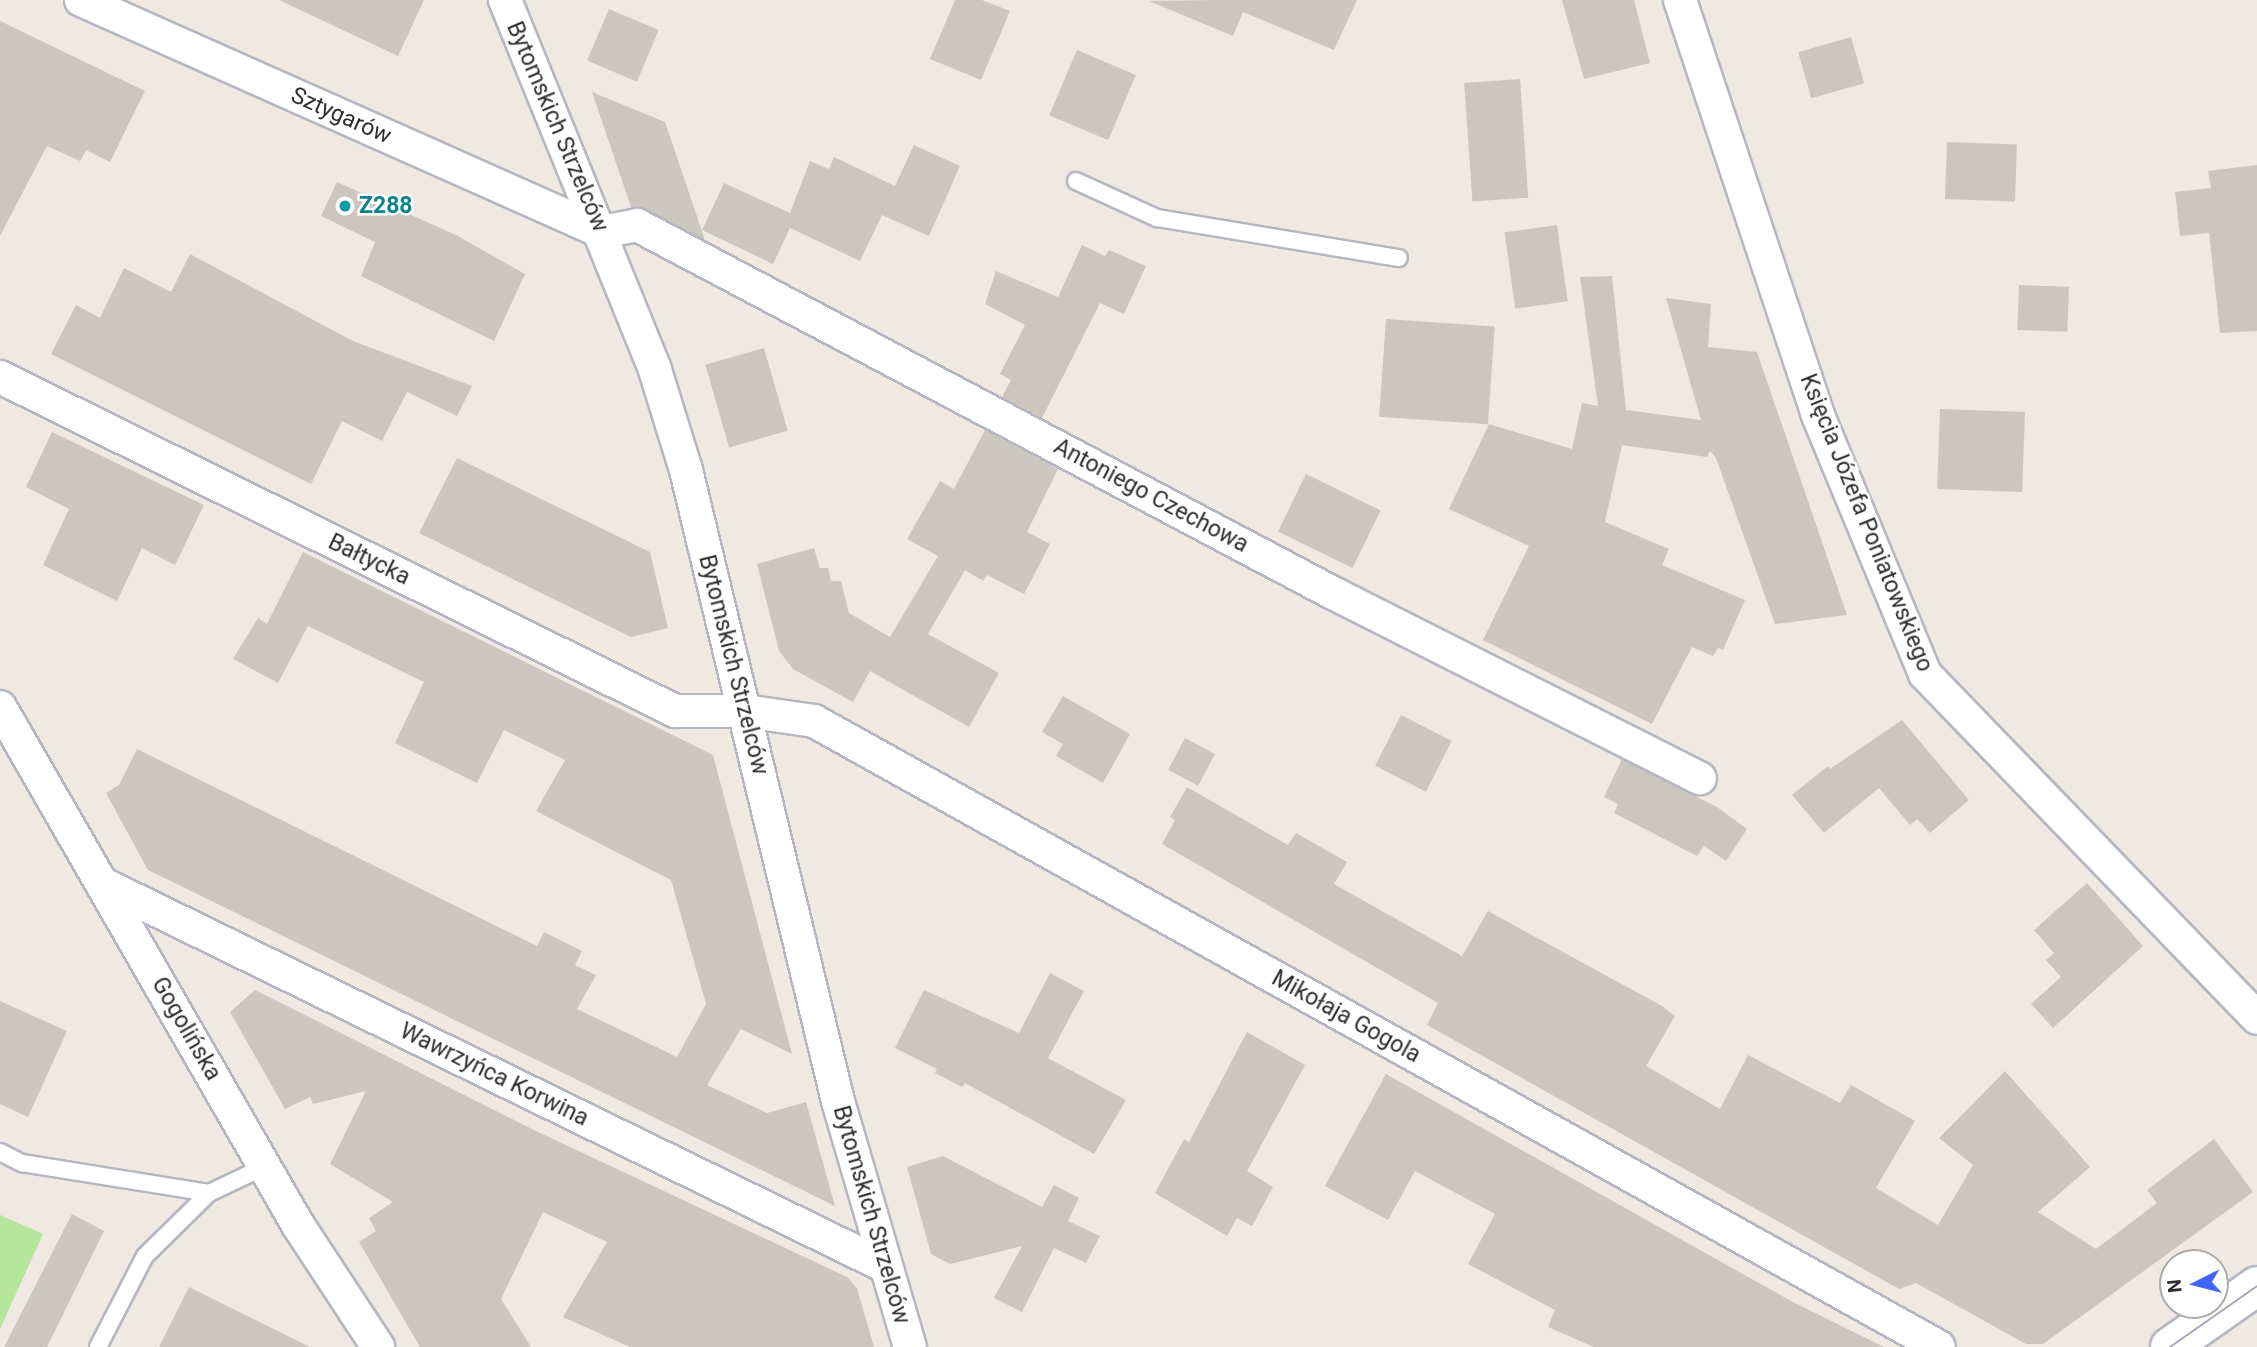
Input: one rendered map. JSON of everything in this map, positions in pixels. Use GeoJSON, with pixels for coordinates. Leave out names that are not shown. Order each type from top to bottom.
{"type":"FeatureCollection","features":[{"type":"Feature","properties":{"kind":"main road"},"geometry":{"type":"LineString","coordinates":[[2170,1347],[2257,1286]]}},
{"type":"Feature","properties":{"kind":"street","name":"Sztygarów"},"geometry":{"type":"LineString","coordinates":[[81,0],[602,232]]}},
{"type":"Feature","properties":{"kind":"street","name":"Bytomskich Strzelców"},"geometry":{"type":"LineString","coordinates":[[505,0],[602,232],[655,370],[674,433],[745,711],[838,1101],[910,1347]]}},
{"type":"Feature","properties":{"kind":"street","name":"Księcia Józefa Poniatowskiego"},"geometry":{"type":"LineString","coordinates":[[1680,0],[1817,413],[1925,674],[2257,1018]]}},
{"type":"Feature","properties":{"kind":"street","name":"Antoniego Czechowa"},"geometry":{"type":"LineString","coordinates":[[602,232],[637,225],[1333,593],[1700,778]]}},
{"type":"Feature","properties":{"kind":"street","name":"Bałtycka"},"geometry":{"type":"LineString","coordinates":[[0,377],[675,711],[745,711]]}},
{"type":"Feature","properties":{"kind":"street","name":"Gogolińska"},"geometry":{"type":"LineString","coordinates":[[0,708],[264,1167],[378,1347]]}},
{"type":"Feature","properties":{"kind":"street","name":"Mikołaja Gogola"},"geometry":{"type":"LineString","coordinates":[[745,711],[814,721],[1939,1347]]}},
{"type":"Feature","properties":{"kind":"street","name":"Wawrzyńca Korwina"},"geometry":{"type":"LineString","coordinates":[[103,884],[885,1266]]}},
{"type":"Feature","properties":{"kind":"lane"},"geometry":{"type":"LineString","coordinates":[[1076,181],[1157,218],[1399,258]]}},
{"type":"Feature","properties":{"kind":"lane"},"geometry":{"type":"LineString","coordinates":[[0,1152],[22,1163],[209,1193]]}},
{"type":"Feature","properties":{"kind":"lane"},"geometry":{"type":"LineString","coordinates":[[98,1347],[145,1256],[209,1193],[264,1167]]}},
{"type":"Feature","properties":{"kind":"green space"},"geometry":{"type":"Polygon","coordinates":[[[0,1215],[43,1234],[0,1329],[0,1215]]]}},
{"type":"Feature","properties":{"kind":"building"},"geometry":{"type":"Polygon","coordinates":[[[279,0],[424,0],[398,56],[279,0]]]}},
{"type":"Feature","properties":{"kind":"building"},"geometry":{"type":"Polygon","coordinates":[[[955,0],[982,0],[1010,11],[981,80],[930,59],[955,0]]]}},
{"type":"Feature","properties":{"kind":"building"},"geometry":{"type":"Polygon","coordinates":[[[1357,0],[1334,50],[1243,12],[1233,36],[1149,1],[1357,0]]]}},
{"type":"Feature","properties":{"kind":"building"},"geometry":{"type":"Polygon","coordinates":[[[1562,0],[1634,0],[1650,63],[1584,79],[1562,0]]]}},
{"type":"Feature","properties":{"kind":"building"},"geometry":{"type":"Polygon","coordinates":[[[609,9],[659,30],[637,82],[587,61],[609,9]]]}},
{"type":"Feature","properties":{"kind":"building"},"geometry":{"type":"Polygon","coordinates":[[[0,21],[145,91],[110,162],[86,150],[80,161],[47,146],[0,236],[0,21]]]}},
{"type":"Feature","properties":{"kind":"building"},"geometry":{"type":"Polygon","coordinates":[[[1851,37],[1864,83],[1811,98],[1798,52],[1851,37]]]}},
{"type":"Feature","properties":{"kind":"building"},"geometry":{"type":"Polygon","coordinates":[[[1077,50],[1136,75],[1108,140],[1049,115],[1077,50]]]}},
{"type":"Feature","properties":{"kind":"building"},"geometry":{"type":"Polygon","coordinates":[[[1520,79],[1528,198],[1472,202],[1464,83],[1520,79]]]}},
{"type":"Feature","properties":{"kind":"building"},"geometry":{"type":"Polygon","coordinates":[[[592,92],[665,122],[705,240],[646,209],[631,207],[592,92]]]}},
{"type":"Feature","properties":{"kind":"building"},"geometry":{"type":"Polygon","coordinates":[[[1947,142],[2017,144],[2015,201],[1945,199],[1947,142]]]}},
{"type":"Feature","properties":{"kind":"building"},"geometry":{"type":"Polygon","coordinates":[[[914,145],[960,166],[929,236],[882,215],[860,261],[790,228],[773,264],[702,230],[724,183],[790,213],[810,161],[829,169],[834,157],[895,186],[914,145]]]}},
{"type":"Feature","properties":{"kind":"building"},"geometry":{"type":"Polygon","coordinates":[[[2257,165],[2257,331],[2220,333],[2209,233],[2180,236],[2175,192],[2211,188],[2208,171],[2257,165]]]}},
{"type":"Feature","properties":{"kind":"building"},"geometry":{"type":"Polygon","coordinates":[[[337,182],[456,235],[525,274],[494,341],[361,276],[375,242],[321,216],[337,182]]]}},
{"type":"Feature","properties":{"kind":"building"},"geometry":{"type":"Polygon","coordinates":[[[1557,225],[1568,301],[1515,309],[1505,232],[1557,225]]]}},
{"type":"Feature","properties":{"kind":"building"},"geometry":{"type":"Polygon","coordinates":[[[1082,245],[1105,256],[1109,250],[1146,266],[1124,314],[1100,303],[1042,418],[1002,397],[1011,380],[1000,374],[1025,325],[985,304],[996,271],[1058,297],[1082,245]]]}},
{"type":"Feature","properties":{"kind":"building"},"geometry":{"type":"Polygon","coordinates":[[[190,254],[353,341],[472,386],[457,416],[407,392],[382,441],[342,421],[311,484],[51,354],[76,305],[100,318],[124,268],[171,292],[190,254]]]}},
{"type":"Feature","properties":{"kind":"building"},"geometry":{"type":"Polygon","coordinates":[[[1612,276],[1626,410],[1701,420],[1666,298],[1711,304],[1708,347],[1757,352],[1847,615],[1775,624],[1716,458],[1710,451],[1707,457],[1622,445],[1605,522],[1669,549],[1662,565],[1745,600],[1723,650],[1718,648],[1713,656],[1692,647],[1652,724],[1483,640],[1529,546],[1449,509],[1489,424],[1572,449],[1582,403],[1598,406],[1580,277],[1612,276]]]}},
{"type":"Feature","properties":{"kind":"building"},"geometry":{"type":"Polygon","coordinates":[[[2019,285],[2069,287],[2067,332],[2017,330],[2019,285]]]}},
{"type":"Feature","properties":{"kind":"building"},"geometry":{"type":"Polygon","coordinates":[[[1386,319],[1495,327],[1488,424],[1379,417],[1386,319]]]}},
{"type":"Feature","properties":{"kind":"building"},"geometry":{"type":"Polygon","coordinates":[[[764,348],[788,431],[729,447],[705,365],[764,348]]]}},
{"type":"Feature","properties":{"kind":"building"},"geometry":{"type":"Polygon","coordinates":[[[1940,409],[2025,412],[2022,492],[1937,489],[1940,409]]]}},
{"type":"Feature","properties":{"kind":"building"},"geometry":{"type":"Polygon","coordinates":[[[985,430],[1058,469],[1027,532],[1050,544],[1024,594],[987,575],[983,581],[965,570],[928,634],[999,673],[969,727],[870,671],[853,702],[793,669],[779,651],[757,564],[814,548],[820,568],[828,568],[831,581],[841,581],[849,613],[890,637],[938,556],[907,539],[940,481],[954,489],[985,430]]]}},
{"type":"Feature","properties":{"kind":"building"},"geometry":{"type":"Polygon","coordinates":[[[52,432],[204,505],[175,565],[142,548],[117,601],[43,565],[69,509],[26,487],[52,432]]]}},
{"type":"Feature","properties":{"kind":"building"},"geometry":{"type":"Polygon","coordinates":[[[457,458],[650,552],[668,628],[631,637],[419,533],[457,458]]]}},
{"type":"Feature","properties":{"kind":"building"},"geometry":{"type":"Polygon","coordinates":[[[1306,474],[1381,510],[1353,568],[1278,532],[1306,474]]]}},
{"type":"Feature","properties":{"kind":"building"},"geometry":{"type":"Polygon","coordinates":[[[303,552],[713,755],[792,1054],[741,1029],[707,1085],[767,1113],[806,1102],[835,1206],[148,870],[106,793],[119,785],[137,749],[537,946],[544,932],[582,951],[575,965],[596,975],[577,1009],[677,1057],[706,1004],[671,880],[536,811],[565,760],[504,730],[477,783],[395,743],[424,682],[308,626],[278,683],[233,659],[258,618],[267,624],[303,552]]]}},
{"type":"Feature","properties":{"kind":"building"},"geometry":{"type":"Polygon","coordinates":[[[1063,696],[1130,734],[1103,783],[1056,756],[1063,744],[1042,732],[1063,696]]]}},
{"type":"Feature","properties":{"kind":"building"},"geometry":{"type":"Polygon","coordinates":[[[1401,715],[1452,741],[1426,792],[1375,766],[1401,715]]]}},
{"type":"Feature","properties":{"kind":"building"},"geometry":{"type":"Polygon","coordinates":[[[1902,720],[1969,800],[1930,833],[1917,819],[1910,825],[1879,788],[1824,833],[1792,795],[1828,766],[1830,769],[1902,720]]]}},
{"type":"Feature","properties":{"kind":"building"},"geometry":{"type":"Polygon","coordinates":[[[1185,738],[1215,754],[1198,786],[1168,770],[1185,738]]]}},
{"type":"Feature","properties":{"kind":"building"},"geometry":{"type":"Polygon","coordinates":[[[1622,759],[1717,807],[1747,829],[1726,861],[1704,846],[1697,856],[1614,813],[1618,804],[1604,797],[1622,759]]]}},
{"type":"Feature","properties":{"kind":"building"},"geometry":{"type":"Polygon","coordinates":[[[1187,787],[1288,845],[1296,833],[1347,862],[1334,884],[1462,956],[1488,911],[1662,1006],[1675,1016],[1646,1066],[1720,1109],[1748,1055],[1840,1103],[1851,1085],[1915,1121],[1876,1188],[1938,1225],[1973,1165],[1939,1138],[2005,1071],[2090,1167],[2038,1212],[2096,1249],[2157,1203],[2147,1190],[2214,1139],[2253,1192],[2174,1249],[2159,1249],[2159,1260],[2043,1344],[2026,1344],[1916,1283],[1899,1289],[1427,1025],[1438,1003],[1162,844],[1175,820],[1170,817],[1187,787]]]}},
{"type":"Feature","properties":{"kind":"building"},"geometry":{"type":"Polygon","coordinates":[[[2087,883],[2143,946],[2053,1028],[2031,1004],[2061,977],[2046,960],[2054,953],[2034,930],[2087,883]]]}},
{"type":"Feature","properties":{"kind":"building"},"geometry":{"type":"Polygon","coordinates":[[[1050,973],[1084,991],[1048,1058],[1126,1100],[1094,1154],[965,1083],[962,1087],[935,1073],[937,1069],[895,1048],[924,990],[1019,1033],[1050,973]]]}},
{"type":"Feature","properties":{"kind":"building"},"geometry":{"type":"Polygon","coordinates":[[[255,990],[536,1131],[847,1277],[857,1288],[874,1347],[630,1347],[563,1317],[607,1242],[543,1212],[501,1299],[531,1347],[420,1347],[359,1242],[376,1231],[369,1218],[393,1202],[330,1164],[366,1091],[313,1104],[310,1097],[285,1109],[230,1012],[255,990]]]}},
{"type":"Feature","properties":{"kind":"building"},"geometry":{"type":"Polygon","coordinates":[[[0,1001],[67,1031],[28,1117],[0,1104],[0,1001]]]}},
{"type":"Feature","properties":{"kind":"building"},"geometry":{"type":"Polygon","coordinates":[[[1247,1032],[1305,1065],[1247,1171],[1273,1187],[1252,1226],[1237,1218],[1227,1236],[1155,1193],[1184,1139],[1189,1142],[1247,1032]]]}},
{"type":"Feature","properties":{"kind":"building"},"geometry":{"type":"Polygon","coordinates":[[[1386,1074],[1791,1301],[1884,1347],[1594,1347],[1548,1327],[1555,1310],[1468,1264],[1495,1214],[1415,1171],[1388,1220],[1325,1186],[1386,1074]]]}},
{"type":"Feature","properties":{"kind":"building"},"geometry":{"type":"Polygon","coordinates":[[[943,1156],[1042,1207],[1054,1185],[1079,1198],[1068,1221],[1100,1236],[1086,1263],[1054,1248],[1022,1312],[994,1298],[1022,1246],[950,1264],[931,1254],[907,1167],[943,1156]]]}},
{"type":"Feature","properties":{"kind":"building"},"geometry":{"type":"Polygon","coordinates":[[[72,1214],[104,1231],[47,1347],[4,1347],[72,1214]]]}},
{"type":"Feature","properties":{"kind":"building"},"geometry":{"type":"Polygon","coordinates":[[[189,1287],[310,1347],[159,1347],[189,1287]]]}},
{"type":"Feature","properties":{"kind":"tram line"},"geometry":{"type":"LineString","coordinates":[[2170,1347],[2257,1286]]}},
{"type":"Feature","properties":{"kind":"place","name":"Z288"},"geometry":{"type":"Point","coordinates":[345,206]}}]}
